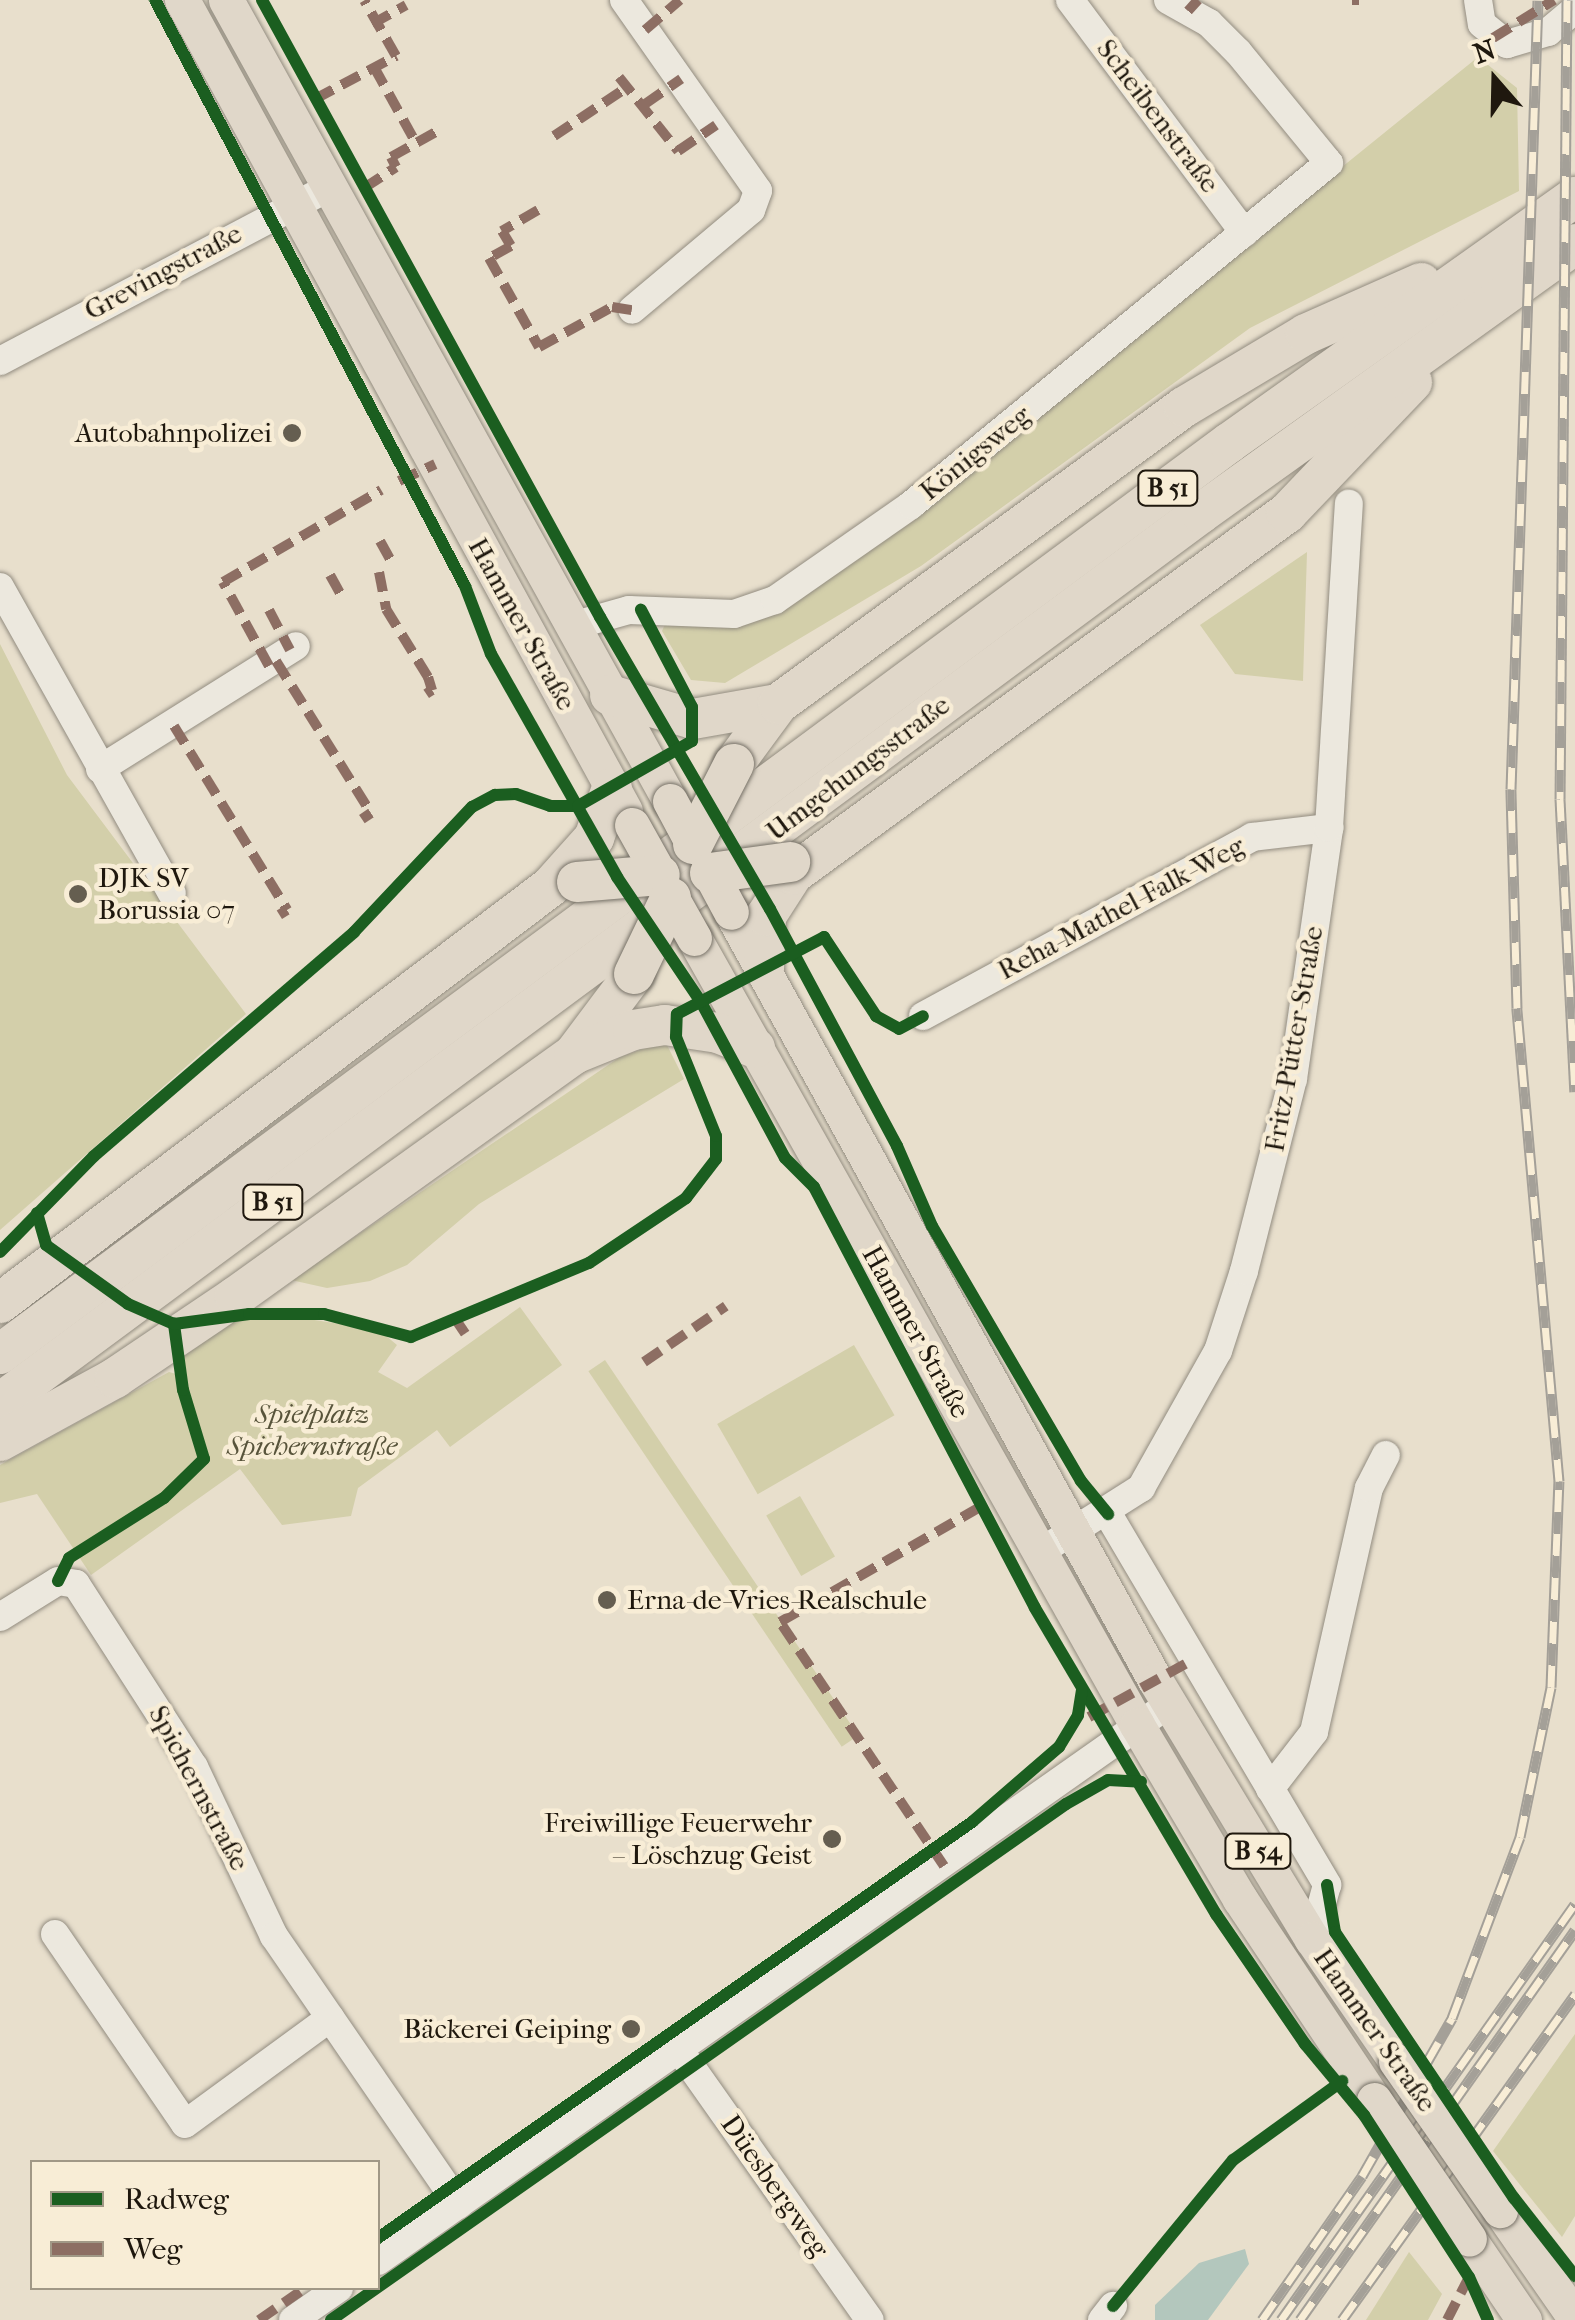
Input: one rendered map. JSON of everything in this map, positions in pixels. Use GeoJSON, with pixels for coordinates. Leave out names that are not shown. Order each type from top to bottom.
{"type":"FeatureCollection","features":[{"type":"Feature","properties":{"kind":"highway","name":"Umgehungsstraße"},"geometry":{"type":"LineString","coordinates":[[0,1354],[1229,443],[1575,198]]}},
{"type":"Feature","properties":{"kind":"highway"},"geometry":{"type":"LineString","coordinates":[[574,1054],[634,974],[734,764],[778,704],[1184,408],[1306,334],[1512,242]]}},
{"type":"Feature","properties":{"kind":"highway","name":"Umgehungsstraße"},"geometry":{"type":"LineString","coordinates":[[0,1403],[1575,244]]}},
{"type":"Feature","properties":{"kind":"highway"},"geometry":{"type":"LineString","coordinates":[[764,969],[766,916],[778,892],[807,858],[1287,513],[1476,314]]}},
{"type":"Feature","properties":{"kind":"highway"},"geometry":{"type":"LineString","coordinates":[[610,694],[693,719],[778,704]]}},
{"type":"Feature","properties":{"kind":"highway"},"geometry":{"type":"LineString","coordinates":[[0,1303],[564,884],[594,838],[612,788]]}},
{"type":"Feature","properties":{"kind":"highway"},"geometry":{"type":"LineString","coordinates":[[564,884],[807,858]]}},
{"type":"Feature","properties":{"kind":"highway"},"geometry":{"type":"LineString","coordinates":[[0,1440],[146,1358],[574,1054],[633,1030],[665,1026],[718,1033],[754,1048]]}},
{"type":"Feature","properties":{"kind":"main road","name":"Hammer Straße"},"geometry":{"type":"LineString","coordinates":[[182,0],[632,825],[731,912],[1169,1704],[1312,1939],[1575,2318]]}},
{"type":"Feature","properties":{"kind":"main road","name":"Hammer Straße"},"geometry":{"type":"LineString","coordinates":[[226,0],[670,801],[694,938],[754,1048],[1240,1900],[1524,2320]]}},
{"type":"Feature","properties":{"kind":"street"},"geometry":{"type":"LineString","coordinates":[[624,0],[758,191],[751,210],[632,310]]}},
{"type":"Feature","properties":{"kind":"street","name":"Scheibenstraße"},"geometry":{"type":"LineString","coordinates":[[1070,0],[1244,232]]}},
{"type":"Feature","properties":{"kind":"street","name":"Königsweg"},"geometry":{"type":"LineString","coordinates":[[572,626],[629,610],[734,614],[775,600],[911,505],[1329,163],[1238,52],[1209,23],[1168,0]]}},
{"type":"Feature","properties":{"kind":"street"},"geometry":{"type":"LineString","coordinates":[[1478,0],[1482,24],[1493,38],[1522,44],[1575,10]]}},
{"type":"Feature","properties":{"kind":"street","name":"Grevingstraße"},"geometry":{"type":"LineString","coordinates":[[0,361],[328,188]]}},
{"type":"Feature","properties":{"kind":"street","name":"Fritz-Pütter-Straße"},"geometry":{"type":"LineString","coordinates":[[1040,1552],[1108,1514],[1141,1488],[1180,1425],[1218,1351],[1244,1271],[1293,1079],[1329,828],[1348,504]]}},
{"type":"Feature","properties":{"kind":"street"},"geometry":{"type":"LineString","coordinates":[[0,588],[172,893]]}},
{"type":"Feature","properties":{"kind":"street"},"geometry":{"type":"LineString","coordinates":[[100,769],[296,646]]}},
{"type":"Feature","properties":{"kind":"street","name":"Reha-Mathel-Falk-Weg"},"geometry":{"type":"LineString","coordinates":[[922,1016],[1252,837],[1329,828]]}},
{"type":"Feature","properties":{"kind":"street"},"geometry":{"type":"LineString","coordinates":[[1270,1789],[1314,1732],[1369,1488],[1386,1455]]}},
{"type":"Feature","properties":{"kind":"street","name":"Hammer Straße"},"geometry":{"type":"LineString","coordinates":[[1108,1514],[1327,1884],[1312,1939]]}},
{"type":"Feature","properties":{"kind":"street","name":"Spichernstraße"},"geometry":{"type":"LineString","coordinates":[[0,1617],[58,1581],[76,1584],[194,1766],[274,1936],[459,2206]]}},
{"type":"Feature","properties":{"kind":"street"},"geometry":{"type":"LineString","coordinates":[[380,2260],[1169,1704]]}},
{"type":"Feature","properties":{"kind":"street"},"geometry":{"type":"LineString","coordinates":[[55,1934],[185,2124],[330,2018]]}},
{"type":"Feature","properties":{"kind":"street","name":"Düesbergweg"},"geometry":{"type":"LineString","coordinates":[[680,2050],[870,2320]]}},
{"type":"Feature","properties":{"kind":"street"},"geometry":{"type":"LineString","coordinates":[[293,2320],[336,2290]]}},
{"type":"Feature","properties":{"kind":"green space"},"geometry":{"type":"Polygon","coordinates":[[[1478,57],[1517,88],[1519,191],[1250,328],[921,566],[725,683],[691,680],[662,631],[666,622],[713,626],[917,511],[1478,57]]]}},
{"type":"Feature","properties":{"kind":"green space"},"geometry":{"type":"Polygon","coordinates":[[[1307,552],[1303,681],[1235,674],[1200,625],[1307,552]]]}},
{"type":"Feature","properties":{"kind":"green space","name":"DJK SV Borussia 07"},"geometry":{"type":"Polygon","coordinates":[[[0,644],[67,775],[246,1014],[0,1230],[0,644]]]}},
{"type":"Feature","properties":{"kind":"green space"},"geometry":{"type":"Polygon","coordinates":[[[665,1041],[684,1079],[479,1204],[407,1265],[370,1281],[327,1288],[291,1280],[620,1057],[665,1041]]]}},
{"type":"Feature","properties":{"kind":"green space","name":"Spielplatz Spichernstraße"},"geometry":{"type":"Polygon","coordinates":[[[520,1307],[562,1365],[450,1447],[437,1430],[358,1488],[351,1516],[282,1525],[240,1469],[91,1575],[37,1494],[0,1503],[0,1465],[169,1372],[187,1377],[183,1350],[215,1322],[295,1317],[379,1330],[397,1345],[378,1372],[407,1388],[520,1307]]]}},
{"type":"Feature","properties":{"kind":"green space"},"geometry":{"type":"Polygon","coordinates":[[[854,1345],[894,1415],[758,1494],[717,1424],[854,1345]]]}},
{"type":"Feature","properties":{"kind":"green space"},"geometry":{"type":"Polygon","coordinates":[[[605,1360],[858,1736],[842,1747],[588,1371],[605,1360]]]}},
{"type":"Feature","properties":{"kind":"green space"},"geometry":{"type":"Polygon","coordinates":[[[800,1496],[835,1557],[801,1576],[766,1516],[800,1496]]]}},
{"type":"Feature","properties":{"kind":"green space"},"geometry":{"type":"Polygon","coordinates":[[[1575,2034],[1575,2216],[1562,2237],[1493,2151],[1575,2034]]]}},
{"type":"Feature","properties":{"kind":"green space"},"geometry":{"type":"Polygon","coordinates":[[[1409,2252],[1442,2294],[1428,2320],[1366,2320],[1409,2252]]]}},
{"type":"Feature","properties":{"kind":"shaded area"},"geometry":{"type":"Polygon","coordinates":[[[1245,2249],[1249,2264],[1208,2320],[1155,2320],[1155,2305],[1199,2263],[1245,2249]]]}},
{"type":"Feature","properties":{"kind":"railway"},"geometry":{"type":"LineString","coordinates":[[1262,2320],[1362,2176],[1452,2018],[1520,1837],[1551,1687],[1559,1481],[1517,1008],[1511,789],[1538,0]]}},
{"type":"Feature","properties":{"kind":"railway"},"geometry":{"type":"LineString","coordinates":[[1567,0],[1560,799],[1575,1092]]}},
{"type":"Feature","properties":{"kind":"railway"},"geometry":{"type":"LineString","coordinates":[[1281,2320],[1575,1904]]}},
{"type":"Feature","properties":{"kind":"railway"},"geometry":{"type":"LineString","coordinates":[[1300,2320],[1575,1930]]}},
{"type":"Feature","properties":{"kind":"railway"},"geometry":{"type":"LineString","coordinates":[[1342,2320],[1575,1994]]}},
{"type":"Feature","properties":{"kind":"marked path"},"geometry":{"type":"LineString","coordinates":[[315,99],[396,56],[364,0]]}},
{"type":"Feature","properties":{"kind":"marked path"},"geometry":{"type":"LineString","coordinates":[[645,30],[680,0]]}},
{"type":"Feature","properties":{"kind":"marked path"},"geometry":{"type":"LineString","coordinates":[[1188,11],[1198,0]]}},
{"type":"Feature","properties":{"kind":"marked path"},"geometry":{"type":"LineString","coordinates":[[1352,0],[1359,0]]}},
{"type":"Feature","properties":{"kind":"marked path"},"geometry":{"type":"LineString","coordinates":[[1493,38],[1554,0]]}},
{"type":"Feature","properties":{"kind":"marked path"},"geometry":{"type":"LineString","coordinates":[[372,24],[406,5]]}},
{"type":"Feature","properties":{"kind":"marked path"},"geometry":{"type":"LineString","coordinates":[[374,67],[416,143]]}},
{"type":"Feature","properties":{"kind":"marked path"},"geometry":{"type":"LineString","coordinates":[[619,77],[678,151],[716,125]]}},
{"type":"Feature","properties":{"kind":"marked path"},"geometry":{"type":"LineString","coordinates":[[645,104],[681,79]]}},
{"type":"Feature","properties":{"kind":"marked path"},"geometry":{"type":"LineString","coordinates":[[554,136],[626,88]]}},
{"type":"Feature","properties":{"kind":"marked path"},"geometry":{"type":"LineString","coordinates":[[364,188],[396,167],[391,157],[436,132]]}},
{"type":"Feature","properties":{"kind":"marked path"},"geometry":{"type":"LineString","coordinates":[[538,210],[502,231],[511,246],[489,258],[539,347],[612,307],[632,310]]}},
{"type":"Feature","properties":{"kind":"marked path"},"geometry":{"type":"LineString","coordinates":[[399,481],[435,464]]}},
{"type":"Feature","properties":{"kind":"marked path"},"geometry":{"type":"LineString","coordinates":[[269,666],[223,582],[381,490]]}},
{"type":"Feature","properties":{"kind":"marked path"},"geometry":{"type":"LineString","coordinates":[[380,541],[393,564]]}},
{"type":"Feature","properties":{"kind":"marked path"},"geometry":{"type":"LineString","coordinates":[[379,572],[386,609],[428,677],[432,690],[426,694]]}},
{"type":"Feature","properties":{"kind":"marked path"},"geometry":{"type":"LineString","coordinates":[[330,575],[340,593]]}},
{"type":"Feature","properties":{"kind":"marked path"},"geometry":{"type":"LineString","coordinates":[[269,610],[290,650]]}},
{"type":"Feature","properties":{"kind":"marked path"},"geometry":{"type":"LineString","coordinates":[[276,661],[371,813],[362,819]]}},
{"type":"Feature","properties":{"kind":"marked path"},"geometry":{"type":"LineString","coordinates":[[174,726],[287,910],[279,915]]}},
{"type":"Feature","properties":{"kind":"marked path"},"geometry":{"type":"LineString","coordinates":[[644,1362],[726,1306]]}},
{"type":"Feature","properties":{"kind":"marked path"},"geometry":{"type":"LineString","coordinates":[[454,1317],[471,1342]]}},
{"type":"Feature","properties":{"kind":"marked path"},"geometry":{"type":"LineString","coordinates":[[944,1866],[780,1622],[980,1507]]}},
{"type":"Feature","properties":{"kind":"marked path"},"geometry":{"type":"LineString","coordinates":[[1089,1717],[1194,1659]]}},
{"type":"Feature","properties":{"kind":"marked path"},"geometry":{"type":"LineString","coordinates":[[1447,2320],[1469,2277]]}},
{"type":"Feature","properties":{"kind":"marked path"},"geometry":{"type":"LineString","coordinates":[[259,2320],[302,2290]]}},
{"type":"Feature","properties":{"kind":"cycle path"},"geometry":{"type":"LineString","coordinates":[[155,0],[465,586],[491,654],[617,877],[701,1002],[785,1158],[814,1187],[1035,1608],[1216,1914],[1305,2044],[1364,2115],[1469,2277],[1488,2320]]}},
{"type":"Feature","properties":{"kind":"cycle path"},"geometry":{"type":"LineString","coordinates":[[262,0],[600,617],[770,909],[897,1146],[932,1226],[1081,1481],[1108,1514]]}},
{"type":"Feature","properties":{"kind":"cycle path"},"geometry":{"type":"LineString","coordinates":[[0,1252],[94,1156],[354,932],[472,807],[495,795],[516,794],[550,806],[578,806],[692,741],[692,707],[641,610]]}},
{"type":"Feature","properties":{"kind":"cycle path"},"geometry":{"type":"LineString","coordinates":[[58,1581],[69,1558],[164,1498],[204,1459],[183,1390],[174,1324],[249,1314],[324,1314],[411,1337],[589,1263],[686,1198],[716,1159],[716,1136],[676,1037],[677,1014],[824,937],[876,1016],[899,1029],[923,1016]]}},
{"type":"Feature","properties":{"kind":"cycle path"},"geometry":{"type":"LineString","coordinates":[[37,1213],[46,1245],[128,1304],[174,1324]]}},
{"type":"Feature","properties":{"kind":"cycle path"},"geometry":{"type":"LineString","coordinates":[[380,2237],[972,1822],[1059,1747],[1078,1715],[1082,1689]]}},
{"type":"Feature","properties":{"kind":"cycle path"},"geometry":{"type":"LineString","coordinates":[[380,2286],[1066,1804],[1108,1780],[1141,1782]]}},
{"type":"Feature","properties":{"kind":"cycle path"},"geometry":{"type":"LineString","coordinates":[[1327,1885],[1335,1932],[1514,2198],[1575,2276]]}},
{"type":"Feature","properties":{"kind":"cycle path"},"geometry":{"type":"LineString","coordinates":[[1113,2306],[1233,2160],[1342,2081]]}},
{"type":"Feature","properties":{"kind":"cycle path"},"geometry":{"type":"LineString","coordinates":[[331,2320],[374,2290]]}},
{"type":"Feature","properties":{"kind":"place","name":"Autobahnpolizei"},"geometry":{"type":"Point","coordinates":[292,433]}},
{"type":"Feature","properties":{"kind":"place","name":"DJK SV Borussia 07"},"geometry":{"type":"Point","coordinates":[78,894]}},
{"type":"Feature","properties":{"kind":"place","name":"Erna-de-Vries-Realschule"},"geometry":{"type":"Point","coordinates":[607,1600]}},
{"type":"Feature","properties":{"kind":"place","name":"Freiwillige Feuerwehr – Löschzug Geist"},"geometry":{"type":"Point","coordinates":[832,1839]}},
{"type":"Feature","properties":{"kind":"place","name":"Bäckerei Geiping"},"geometry":{"type":"Point","coordinates":[631,2029]}}]}
